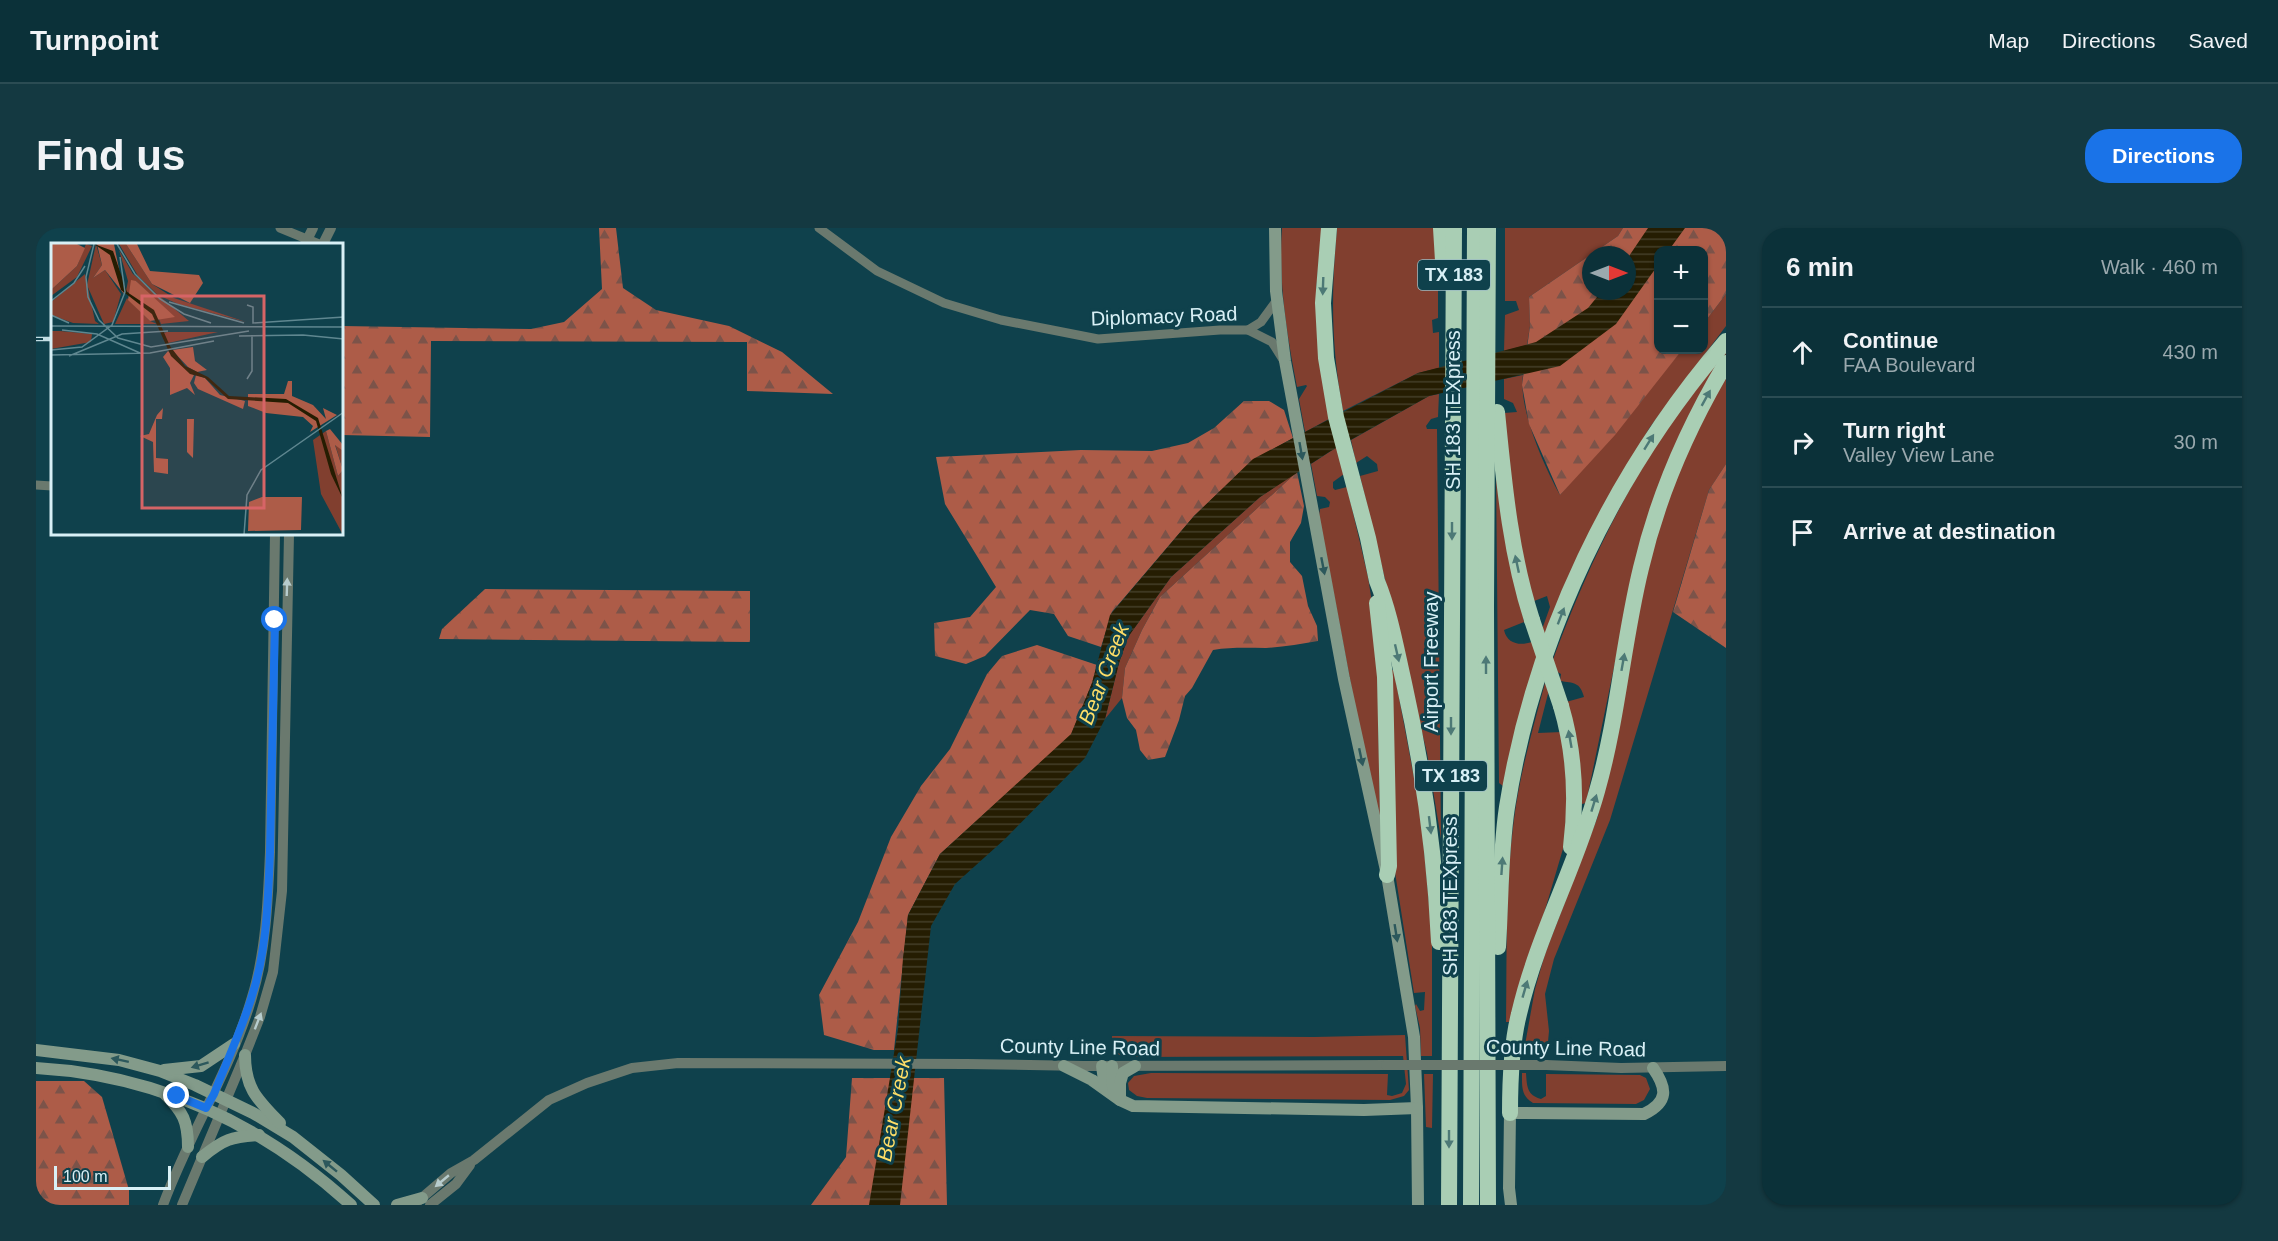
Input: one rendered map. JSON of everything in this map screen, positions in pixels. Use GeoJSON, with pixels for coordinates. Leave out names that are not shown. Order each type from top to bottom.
{"type":"FeatureCollection","features":[{"type":"Feature","properties":{"kind":"highway"},"geometry":{"type":"LineString","coordinates":[[1329,228],[1323,303],[1326,358],[1336,417],[1377,581],[1386,603],[1405,685],[1430,823],[1437,891],[1441,1004],[1449,1080]]}},
{"type":"Feature","properties":{"kind":"highway"},"geometry":{"type":"LineString","coordinates":[[1441,228],[1465,318],[1470,414],[1511,535],[1523,595],[1562,706],[1572,749],[1575,793],[1566,877]]}},
{"type":"Feature","properties":{"kind":"highway","name":"Airport Freeway"},"geometry":{"type":"LineString","coordinates":[[1449,1205],[1453,472],[1470,414],[1488,369],[1465,318],[1454,228]]}},
{"type":"Feature","properties":{"kind":"highway","name":"SH 183 TEXpress"},"geometry":{"type":"LineString","coordinates":[[1467,228],[1465,318],[1470,414],[1471,1205]]}},
{"type":"Feature","properties":{"kind":"highway","name":"SH 183 TEXpress"},"geometry":{"type":"LineString","coordinates":[[1465,318],[1476,228]]}},
{"type":"Feature","properties":{"kind":"highway","name":"Airport Freeway"},"geometry":{"type":"LineString","coordinates":[[1465,318],[1488,228]]}},
{"type":"Feature","properties":{"kind":"highway"},"geometry":{"type":"LineString","coordinates":[[1488,1055],[1507,810],[1518,750],[1544,663],[1581,568],[1631,471],[1674,405],[1726,341]]}},
{"type":"Feature","properties":{"kind":"highway"},"geometry":{"type":"LineString","coordinates":[[1510,1113],[1518,1016],[1535,956],[1590,813],[1601,777],[1641,567],[1658,507],[1695,419],[1726,363]]}},
{"type":"Feature","properties":{"kind":"highway","name":"Airport Freeway"},"geometry":{"type":"LineString","coordinates":[[1470,414],[1488,1055],[1488,1205]]}},
{"type":"Feature","properties":{"kind":"highway","name":"SH 183 TEXpress"},"geometry":{"type":"LineString","coordinates":[[1464,1205],[1470,414]]}},
{"type":"Feature","properties":{"kind":"highway"},"geometry":{"type":"LineString","coordinates":[[1377,581],[1377,603],[1385,677],[1389,866],[1387,875]]}},
{"type":"Feature","properties":{"kind":"main road"},"geometry":{"type":"LineString","coordinates":[[1275,228],[1277,300],[1290,394],[1348,696],[1387,875],[1414,1037],[1418,1108],[1418,1205]]}},
{"type":"Feature","properties":{"kind":"main road"},"geometry":{"type":"LineString","coordinates":[[160,1071],[201,1066],[234,1044]]}},
{"type":"Feature","properties":{"kind":"main road"},"geometry":{"type":"LineString","coordinates":[[36,1050],[100,1056],[160,1071],[263,1118],[293,1137],[372,1203],[395,1205],[422,1203]]}},
{"type":"Feature","properties":{"kind":"main road"},"geometry":{"type":"LineString","coordinates":[[244,1055],[247,1077],[253,1094],[293,1137]]}},
{"type":"Feature","properties":{"kind":"main road"},"geometry":{"type":"LineString","coordinates":[[1064,1066],[1092,1080],[1120,1100],[1133,1106],[1364,1110],[1418,1108]]}},
{"type":"Feature","properties":{"kind":"main road"},"geometry":{"type":"LineString","coordinates":[[1107,1066],[1105,1088],[1120,1100]]}},
{"type":"Feature","properties":{"kind":"main road"},"geometry":{"type":"LineString","coordinates":[[1120,1100],[1120,1083],[1123,1073],[1135,1066]]}},
{"type":"Feature","properties":{"kind":"main road"},"geometry":{"type":"LineString","coordinates":[[36,1068],[106,1076],[162,1091],[206,1108],[259,1135],[318,1175],[351,1205]]}},
{"type":"Feature","properties":{"kind":"main road"},"geometry":{"type":"LineString","coordinates":[[1511,1205],[1509,1188],[1510,1113],[1644,1113],[1656,1108],[1662,1098],[1661,1080],[1653,1068]]}},
{"type":"Feature","properties":{"kind":"main road"},"geometry":{"type":"LineString","coordinates":[[162,1091],[183,1113],[188,1127],[188,1147]]}},
{"type":"Feature","properties":{"kind":"main road"},"geometry":{"type":"LineString","coordinates":[[202,1157],[218,1144],[233,1137],[259,1135]]}},
{"type":"Feature","properties":{"kind":"street"},"geometry":{"type":"LineString","coordinates":[[280,228],[308,237]]}},
{"type":"Feature","properties":{"kind":"street"},"geometry":{"type":"LineString","coordinates":[[322,243],[331,228]]}},
{"type":"Feature","properties":{"kind":"street","name":"Diplomacy Road"},"geometry":{"type":"LineString","coordinates":[[819,228],[877,271],[944,303],[1001,320],[1098,339],[1248,330],[1272,342],[1285,361]]}},
{"type":"Feature","properties":{"kind":"street","name":"Diplomacy Road"},"geometry":{"type":"LineString","coordinates":[[1248,330],[1261,322],[1277,300]]}},
{"type":"Feature","properties":{"kind":"street"},"geometry":{"type":"LineString","coordinates":[[36,485],[51,486]]}},
{"type":"Feature","properties":{"kind":"street"},"geometry":{"type":"LineString","coordinates":[[275,536],[280,634]]}},
{"type":"Feature","properties":{"kind":"street"},"geometry":{"type":"LineString","coordinates":[[182,1205],[260,1017],[273,972],[282,891],[277,800],[279,677],[280,634],[289,536]]}},
{"type":"Feature","properties":{"kind":"street"},"geometry":{"type":"LineString","coordinates":[[163,1205],[214,1094],[252,998],[262,951],[277,800]]}},
{"type":"Feature","properties":{"kind":"street","name":"County Line Road"},"geometry":{"type":"LineString","coordinates":[[422,1203],[451,1173],[474,1160],[549,1100],[587,1083],[633,1068],[678,1063],[1064,1066],[1546,1065],[1653,1068],[1726,1066]]}},
{"type":"Feature","properties":{"kind":"shaded area"},"geometry":{"type":"Polygon","coordinates":[[[1282,228],[1322,228],[1316,291],[1329,419],[1305,432],[1299,399],[1307,386],[1297,387],[1290,348],[1282,288],[1282,228]]]}},
{"type":"Feature","properties":{"kind":"shaded area"},"geometry":{"type":"Polygon","coordinates":[[[1337,228],[1436,228],[1438,263],[1438,318],[1432,320],[1433,333],[1439,332],[1439,368],[1418,373],[1343,411],[1336,364],[1333,320],[1337,228]]]}},
{"type":"Feature","properties":{"kind":"shaded area"},"geometry":{"type":"Polygon","coordinates":[[[1505,228],[1623,228],[1618,236],[1603,246],[1582,246],[1582,261],[1529,297],[1530,326],[1527,345],[1504,351],[1505,315],[1519,310],[1516,301],[1505,301],[1505,228]]]}},
{"type":"Feature","properties":{"kind":"shaded area"},"geometry":{"type":"Polygon","coordinates":[[[1726,294],[1726,326],[1708,350],[1708,318],[1726,294]]]}},
{"type":"Feature","properties":{"kind":"shaded area"},"geometry":{"type":"Polygon","coordinates":[[[1726,348],[1726,354],[1706,387],[1630,590],[1586,803],[1582,804],[1566,702],[1584,697],[1581,688],[1576,684],[1560,681],[1561,674],[1551,665],[1596,556],[1636,478],[1668,426],[1726,348]]]}},
{"type":"Feature","properties":{"kind":"shaded area"},"geometry":{"type":"Polygon","coordinates":[[[1679,354],[1705,354],[1650,427],[1607,500],[1543,643],[1540,635],[1550,607],[1547,596],[1529,603],[1520,563],[1504,413],[1517,412],[1513,403],[1504,399],[1504,379],[1523,375],[1522,388],[1528,420],[1540,453],[1560,495],[1679,354]]]}},
{"type":"Feature","properties":{"kind":"shaded area"},"geometry":{"type":"Polygon","coordinates":[[[1726,376],[1726,464],[1709,490],[1610,820],[1554,959],[1545,994],[1548,1042],[1536,1044],[1528,1056],[1523,1056],[1535,989],[1545,954],[1598,816],[1617,731],[1647,569],[1661,517],[1685,454],[1726,376]]]}},
{"type":"Feature","properties":{"kind":"shaded area"},"geometry":{"type":"Polygon","coordinates":[[[1439,394],[1438,417],[1431,419],[1426,426],[1427,429],[1437,429],[1441,839],[1427,753],[1360,476],[1378,471],[1377,464],[1367,456],[1356,463],[1351,440],[1429,396],[1439,394]]]}},
{"type":"Feature","properties":{"kind":"shaded area"},"geometry":{"type":"Polygon","coordinates":[[[1337,447],[1344,474],[1333,482],[1333,488],[1335,490],[1347,487],[1368,577],[1377,635],[1380,816],[1375,811],[1319,516],[1320,509],[1329,507],[1330,502],[1325,497],[1317,496],[1311,464],[1337,447]]]}},
{"type":"Feature","properties":{"kind":"shaded area"},"geometry":{"type":"Polygon","coordinates":[[[1496,471],[1524,622],[1504,630],[1508,638],[1515,643],[1532,642],[1538,656],[1503,786],[1499,783],[1496,471]]]}},
{"type":"Feature","properties":{"kind":"shaded area"},"geometry":{"type":"Polygon","coordinates":[[[1297,472],[1160,597],[1125,668],[1122,698],[1105,719],[1128,637],[1171,577],[1260,497],[1297,472]]]}},
{"type":"Feature","properties":{"kind":"shaded area"},"geometry":{"type":"Polygon","coordinates":[[[1391,669],[1394,671],[1421,815],[1432,937],[1432,1056],[1421,1056],[1420,1028],[1415,1006],[1416,1004],[1420,1011],[1424,1010],[1425,992],[1414,993],[1394,866],[1391,669]]]}},
{"type":"Feature","properties":{"kind":"shaded area"},"geometry":{"type":"Polygon","coordinates":[[[1546,679],[1550,686],[1538,733],[1562,732],[1568,771],[1565,842],[1512,1022],[1506,1022],[1511,844],[1524,766],[1546,679]]]}},
{"type":"Feature","properties":{"kind":"shaded area"},"geometry":{"type":"Polygon","coordinates":[[[1405,1035],[1409,1090],[1404,1096],[1390,1100],[1147,1098],[1137,1096],[1129,1090],[1128,1083],[1134,1076],[1151,1073],[1388,1074],[1387,1095],[1392,1096],[1402,1093],[1406,1084],[1403,1056],[1126,1057],[1114,1050],[1112,1036],[1314,1037],[1405,1035]]]}},
{"type":"Feature","properties":{"kind":"shaded area"},"geometry":{"type":"Polygon","coordinates":[[[1522,1073],[1526,1073],[1530,1093],[1541,1099],[1546,1096],[1546,1074],[1640,1075],[1646,1078],[1650,1089],[1644,1100],[1636,1104],[1533,1103],[1524,1094],[1522,1073]]]}},
{"type":"Feature","properties":{"kind":"shaded area"},"geometry":{"type":"Polygon","coordinates":[[[1424,1074],[1433,1074],[1432,1128],[1426,1127],[1424,1074]]]}},
{"type":"Feature","properties":{"kind":"green space"},"geometry":{"type":"Polygon","coordinates":[[[599,228],[616,228],[623,288],[656,310],[729,326],[782,352],[833,394],[747,391],[747,342],[431,341],[430,437],[344,435],[344,326],[531,329],[564,322],[602,289],[599,228]]]}},
{"type":"Feature","properties":{"kind":"green space"},"geometry":{"type":"Polygon","coordinates":[[[1623,228],[1726,228],[1726,294],[1708,318],[1708,246],[1654,246],[1654,354],[1679,354],[1615,435],[1560,495],[1529,424],[1522,385],[1530,326],[1529,297],[1582,261],[1582,300],[1636,300],[1636,246],[1603,246],[1618,236],[1623,228]]]}},
{"type":"Feature","properties":{"kind":"green space"},"geometry":{"type":"Polygon","coordinates":[[[1244,401],[1269,401],[1284,410],[1293,438],[1253,460],[1194,516],[1112,612],[1101,647],[1068,636],[1054,614],[1030,610],[985,656],[966,664],[935,656],[934,623],[970,617],[996,587],[945,504],[936,457],[1081,450],[1152,451],[1188,443],[1214,428],[1244,401]]]}},
{"type":"Feature","properties":{"kind":"green space"},"geometry":{"type":"Polygon","coordinates":[[[1726,464],[1726,648],[1673,612],[1709,490],[1726,464]]]}},
{"type":"Feature","properties":{"kind":"green space"},"geometry":{"type":"Polygon","coordinates":[[[1297,472],[1304,506],[1301,523],[1290,542],[1290,562],[1302,576],[1308,606],[1317,626],[1318,641],[1272,648],[1213,650],[1192,688],[1185,696],[1165,757],[1148,760],[1140,750],[1136,730],[1127,718],[1122,698],[1125,668],[1142,630],[1160,597],[1297,472]]]}},
{"type":"Feature","properties":{"kind":"green space"},"geometry":{"type":"Polygon","coordinates":[[[485,589],[750,591],[750,642],[439,639],[442,629],[485,589]]]}},
{"type":"Feature","properties":{"kind":"green space"},"geometry":{"type":"Polygon","coordinates":[[[1037,645],[1097,665],[1071,735],[940,854],[908,915],[894,1050],[874,1050],[824,1035],[819,995],[858,922],[891,837],[921,786],[950,749],[987,674],[1002,656],[1037,645]]]}},
{"type":"Feature","properties":{"kind":"green space"},"geometry":{"type":"Polygon","coordinates":[[[852,1078],[944,1078],[947,1205],[811,1205],[846,1157],[852,1078]]]}},
{"type":"Feature","properties":{"kind":"green space"},"geometry":{"type":"Polygon","coordinates":[[[36,1081],[84,1081],[102,1097],[129,1190],[129,1205],[36,1205],[36,1081]]]}},
{"type":"Feature","properties":{"kind":"water"},"geometry":{"type":"Polygon","coordinates":[[[1648,228],[1685,228],[1672,246],[1654,246],[1654,271],[1636,296],[1636,246],[1648,228]]]}},
{"type":"Feature","properties":{"kind":"water","name":"Bear Creek"},"geometry":{"type":"Polygon","coordinates":[[[1595,300],[1633,300],[1616,324],[1560,366],[1429,396],[1329,452],[1260,497],[1171,577],[1128,637],[1105,719],[1085,758],[1005,839],[955,884],[931,926],[900,1205],[869,1205],[898,1029],[908,915],[940,854],[1071,734],[1092,683],[1110,615],[1194,516],[1253,459],[1418,373],[1536,342],[1588,308],[1595,300]]]}},
{"type":"Feature","properties":{"kind":"railway"},"geometry":{"type":"LineString","coordinates":[[36,339],[51,339]]}},
{"type":"Feature","properties":{"kind":"route"},"geometry":{"type":"LineString","coordinates":[[177,1096],[206,1108],[214,1094],[252,998],[262,951],[269,890],[275,620]]}}]}
